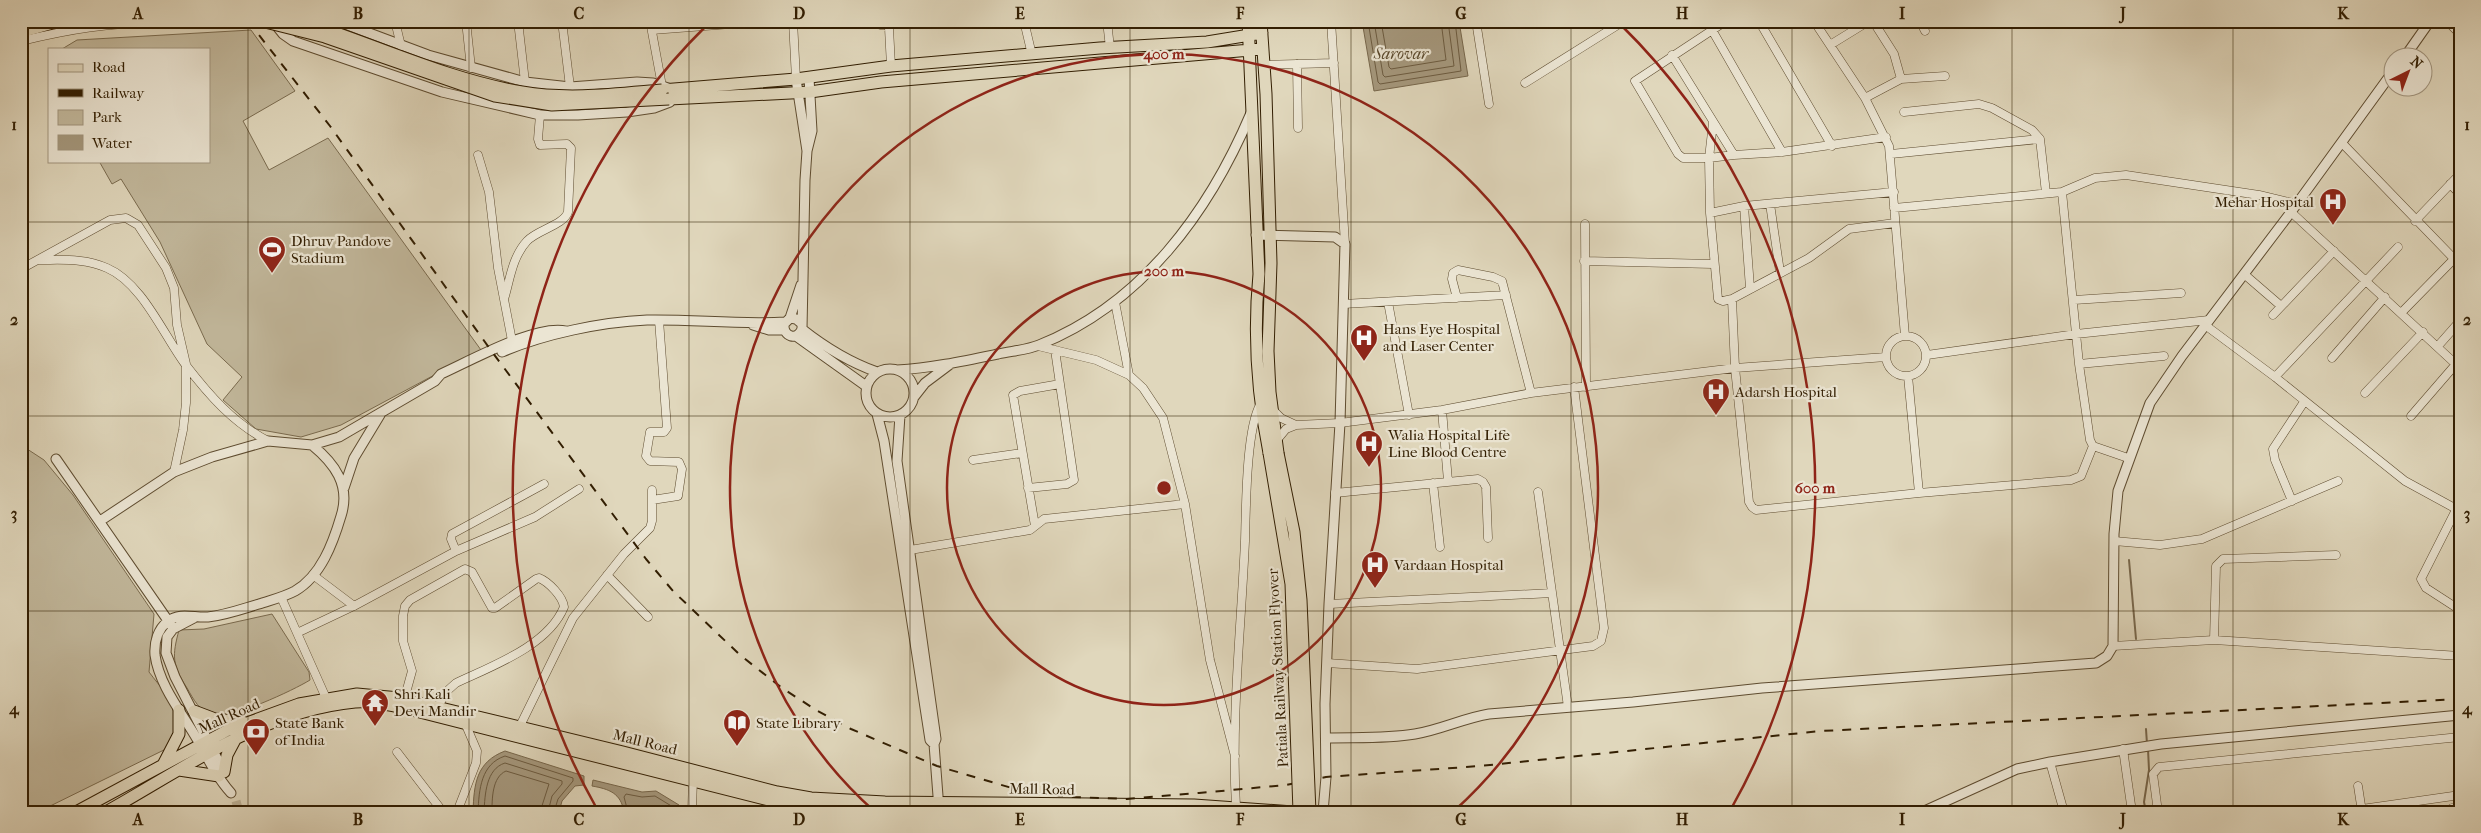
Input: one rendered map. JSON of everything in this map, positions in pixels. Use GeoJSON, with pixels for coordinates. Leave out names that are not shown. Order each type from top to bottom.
{"type":"FeatureCollection","features":[{"type":"Feature","properties":{"kind":"main road"},"geometry":{"type":"LineString","coordinates":[[21,32],[60,21]]}},
{"type":"Feature","properties":{"kind":"main road"},"geometry":{"type":"LineString","coordinates":[[261,21],[325,37],[495,96],[552,105],[809,78],[891,66],[1207,42],[1262,33]]}},
{"type":"Feature","properties":{"kind":"main road"},"geometry":{"type":"LineString","coordinates":[[301,21],[453,74],[521,92],[577,96],[804,92],[881,82],[1262,49]]}},
{"type":"Feature","properties":{"kind":"main road"},"geometry":{"type":"LineString","coordinates":[[1248,21],[1259,274],[1255,312],[1255,352],[1266,407]]}},
{"type":"Feature","properties":{"kind":"main road"},"geometry":{"type":"LineString","coordinates":[[1261,21],[1270,236],[1266,407]]}},
{"type":"Feature","properties":{"kind":"main road","name":"Patiala Railway Station Flyover"},"geometry":{"type":"LineString","coordinates":[[1266,407],[1294,532],[1301,600],[1310,812]]}},
{"type":"Feature","properties":{"kind":"main road","name":"Patiala Railway Station Flyover"},"geometry":{"type":"LineString","coordinates":[[1275,449],[1292,596],[1299,812]]}},
{"type":"Feature","properties":{"kind":"main road","name":"Mall Road"},"geometry":{"type":"LineString","coordinates":[[106,812],[179,770],[207,748],[250,721],[299,704],[357,694],[404,700],[437,708],[517,731],[693,776],[781,803],[834,811],[904,812],[939,807],[1236,807],[1293,812]]}},
{"type":"Feature","properties":{"kind":"main road","name":"Mall Road"},"geometry":{"type":"LineString","coordinates":[[76,812],[163,765],[288,717],[356,702],[404,708],[465,723],[517,731]]}},
{"type":"Feature","properties":{"kind":"main road"},"geometry":{"type":"LineString","coordinates":[[163,765],[179,734],[179,710]]}},
{"type":"Feature","properties":{"kind":"main road"},"geometry":{"type":"LineString","coordinates":[[194,711],[226,722],[250,721]]}},
{"type":"Feature","properties":{"kind":"main road"},"geometry":{"type":"LineString","coordinates":[[179,770],[222,774],[227,755],[236,738]]}},
{"type":"Feature","properties":{"kind":"main road","name":"Mall Road"},"geometry":{"type":"LineString","coordinates":[[939,807],[1006,812]]}},
{"type":"Feature","properties":{"kind":"street"},"geometry":{"type":"LineString","coordinates":[[21,41],[75,28],[122,22],[184,23],[193,21]]}},
{"type":"Feature","properties":{"kind":"street"},"geometry":{"type":"LineString","coordinates":[[274,21],[282,34],[293,41],[443,88],[540,115],[578,115],[639,110],[668,93]]}},
{"type":"Feature","properties":{"kind":"street"},"geometry":{"type":"LineString","coordinates":[[337,21],[451,65],[471,68],[525,82],[570,87],[638,82],[668,93]]}},
{"type":"Feature","properties":{"kind":"street"},"geometry":{"type":"LineString","coordinates":[[394,21],[401,46]]}},
{"type":"Feature","properties":{"kind":"street"},"geometry":{"type":"LineString","coordinates":[[466,21],[471,68]]}},
{"type":"Feature","properties":{"kind":"street"},"geometry":{"type":"LineString","coordinates":[[518,21],[525,82]]}},
{"type":"Feature","properties":{"kind":"street"},"geometry":{"type":"LineString","coordinates":[[562,21],[570,87]]}},
{"type":"Feature","properties":{"kind":"street"},"geometry":{"type":"LineString","coordinates":[[650,21],[668,93]]}},
{"type":"Feature","properties":{"kind":"street"},"geometry":{"type":"LineString","coordinates":[[652,30],[771,21]]}},
{"type":"Feature","properties":{"kind":"street"},"geometry":{"type":"LineString","coordinates":[[793,21],[796,79],[804,92],[812,131],[807,151],[804,277],[800,329]]}},
{"type":"Feature","properties":{"kind":"street"},"geometry":{"type":"LineString","coordinates":[[878,21],[880,25],[886,25],[889,28],[891,66]]}},
{"type":"Feature","properties":{"kind":"street"},"geometry":{"type":"LineString","coordinates":[[1024,21],[1032,55]]}},
{"type":"Feature","properties":{"kind":"street"},"geometry":{"type":"LineString","coordinates":[[1107,21],[1110,48]]}},
{"type":"Feature","properties":{"kind":"street"},"geometry":{"type":"LineString","coordinates":[[1323,812],[1329,604],[1340,423],[1344,244],[1331,21]]}},
{"type":"Feature","properties":{"kind":"street"},"geometry":{"type":"LineString","coordinates":[[1476,21],[1489,104]]}},
{"type":"Feature","properties":{"kind":"street"},"geometry":{"type":"LineString","coordinates":[[1525,83],[1624,21]]}},
{"type":"Feature","properties":{"kind":"street"},"geometry":{"type":"LineString","coordinates":[[1726,21],[1637,78],[1636,84],[1678,154],[1683,158],[1709,158],[1782,152],[1886,138]]}},
{"type":"Feature","properties":{"kind":"street"},"geometry":{"type":"LineString","coordinates":[[1759,21],[1832,146]]}},
{"type":"Feature","properties":{"kind":"street"},"geometry":{"type":"LineString","coordinates":[[1814,21],[1864,98],[1886,138],[1891,154],[1905,336]]}},
{"type":"Feature","properties":{"kind":"street"},"geometry":{"type":"LineString","coordinates":[[1830,45],[1868,21]]}},
{"type":"Feature","properties":{"kind":"street"},"geometry":{"type":"LineString","coordinates":[[1873,21],[1894,54],[1901,79]]}},
{"type":"Feature","properties":{"kind":"street"},"geometry":{"type":"LineString","coordinates":[[1920,21],[1925,31]]}},
{"type":"Feature","properties":{"kind":"street"},"geometry":{"type":"LineString","coordinates":[[2411,48],[2430,21]]}},
{"type":"Feature","properties":{"kind":"street"},"geometry":{"type":"LineString","coordinates":[[2446,21],[2460,34]]}},
{"type":"Feature","properties":{"kind":"street"},"geometry":{"type":"LineString","coordinates":[[1712,30],[1782,152]]}},
{"type":"Feature","properties":{"kind":"street"},"geometry":{"type":"LineString","coordinates":[[1672,55],[1734,155]]}},
{"type":"Feature","properties":{"kind":"street"},"geometry":{"type":"LineString","coordinates":[[1263,65],[1334,63]]}},
{"type":"Feature","properties":{"kind":"street"},"geometry":{"type":"LineString","coordinates":[[1297,64],[1298,128]]}},
{"type":"Feature","properties":{"kind":"street"},"geometry":{"type":"LineString","coordinates":[[1864,98],[1901,79],[1946,76]]}},
{"type":"Feature","properties":{"kind":"street"},"geometry":{"type":"LineString","coordinates":[[804,92],[809,78]]}},
{"type":"Feature","properties":{"kind":"street"},"geometry":{"type":"LineString","coordinates":[[1326,738],[1414,734],[1432,731],[1472,717],[1762,688],[2096,663],[2107,656],[2113,646],[2114,542],[2118,491],[2128,458],[2150,403],[2207,323],[2292,212],[2384,84]]}},
{"type":"Feature","properties":{"kind":"street"},"geometry":{"type":"LineString","coordinates":[[1904,112],[1986,106],[2032,130],[2040,139],[2046,193]]}},
{"type":"Feature","properties":{"kind":"street"},"geometry":{"type":"LineString","coordinates":[[897,370],[951,363],[1038,346],[1079,325],[1115,302],[1130,291],[1164,258],[1201,208],[1241,137],[1252,110]]}},
{"type":"Feature","properties":{"kind":"street"},"geometry":{"type":"LineString","coordinates":[[505,296],[512,267],[525,242],[540,230],[563,220],[568,212],[571,148],[567,144],[540,145],[538,139],[540,115]]}},
{"type":"Feature","properties":{"kind":"street"},"geometry":{"type":"LineString","coordinates":[[1713,123],[1709,158],[1713,264],[1716,296],[1724,301],[1732,299],[1817,252],[1849,229],[1895,223]]}},
{"type":"Feature","properties":{"kind":"street"},"geometry":{"type":"LineString","coordinates":[[1891,154],[2040,139]]}},
{"type":"Feature","properties":{"kind":"street"},"geometry":{"type":"LineString","coordinates":[[2342,143],[2453,260],[2460,265]]}},
{"type":"Feature","properties":{"kind":"street"},"geometry":{"type":"LineString","coordinates":[[478,155],[489,192],[498,268],[513,344]]}},
{"type":"Feature","properties":{"kind":"street"},"geometry":{"type":"LineString","coordinates":[[2415,220],[2460,174]]}},
{"type":"Feature","properties":{"kind":"street"},"geometry":{"type":"LineString","coordinates":[[1894,208],[2062,192],[2095,178],[2126,175],[2259,195],[2297,204]]}},
{"type":"Feature","properties":{"kind":"street"},"geometry":{"type":"LineString","coordinates":[[2450,184],[2460,194]]}},
{"type":"Feature","properties":{"kind":"street"},"geometry":{"type":"LineString","coordinates":[[1710,213],[1744,206],[1894,192]]}},
{"type":"Feature","properties":{"kind":"street"},"geometry":{"type":"LineString","coordinates":[[1732,299],[1735,368],[1749,502],[1752,507],[1766,510],[1919,493],[2077,479],[2085,471],[2093,446],[2090,440],[2079,364],[2062,192]]}},
{"type":"Feature","properties":{"kind":"street"},"geometry":{"type":"LineString","coordinates":[[1770,204],[1780,272]]}},
{"type":"Feature","properties":{"kind":"street"},"geometry":{"type":"LineString","coordinates":[[1744,206],[1750,288]]}},
{"type":"Feature","properties":{"kind":"street"},"geometry":{"type":"LineString","coordinates":[[2292,212],[2402,312],[2458,366],[2412,416]]}},
{"type":"Feature","properties":{"kind":"street"},"geometry":{"type":"LineString","coordinates":[[21,269],[110,220],[126,218],[133,220],[138,225],[170,277],[174,288],[177,325],[186,364],[185,416],[174,472]]}},
{"type":"Feature","properties":{"kind":"street"},"geometry":{"type":"LineString","coordinates":[[1585,224],[1586,387]]}},
{"type":"Feature","properties":{"kind":"street"},"geometry":{"type":"LineString","coordinates":[[1256,234],[1335,237],[1344,244]]}},
{"type":"Feature","properties":{"kind":"street"},"geometry":{"type":"LineString","coordinates":[[2274,377],[2398,247]]}},
{"type":"Feature","properties":{"kind":"street"},"geometry":{"type":"LineString","coordinates":[[2273,315],[2334,251]]}},
{"type":"Feature","properties":{"kind":"street"},"geometry":{"type":"LineString","coordinates":[[38,260],[86,261],[109,268],[124,278],[136,290],[186,364],[234,420],[268,441]]}},
{"type":"Feature","properties":{"kind":"street"},"geometry":{"type":"LineString","coordinates":[[2402,312],[2453,260]]}},
{"type":"Feature","properties":{"kind":"street"},"geometry":{"type":"LineString","coordinates":[[1584,261],[1713,264]]}},
{"type":"Feature","properties":{"kind":"street"},"geometry":{"type":"LineString","coordinates":[[1457,298],[1452,279],[1453,273],[1458,270],[1499,279],[1506,295],[1531,393]]}},
{"type":"Feature","properties":{"kind":"street"},"geometry":{"type":"LineString","coordinates":[[2244,274],[2281,306]]}},
{"type":"Feature","properties":{"kind":"street"},"geometry":{"type":"LineString","coordinates":[[800,329],[790,336],[787,324],[804,277]]}},
{"type":"Feature","properties":{"kind":"street"},"geometry":{"type":"LineString","coordinates":[[2074,300],[2181,293]]}},
{"type":"Feature","properties":{"kind":"street"},"geometry":{"type":"LineString","coordinates":[[1343,304],[1506,295]]}},
{"type":"Feature","properties":{"kind":"street"},"geometry":{"type":"LineString","coordinates":[[2332,358],[2385,297]]}},
{"type":"Feature","properties":{"kind":"street"},"geometry":{"type":"LineString","coordinates":[[1115,302],[1128,375]]}},
{"type":"Feature","properties":{"kind":"street"},"geometry":{"type":"LineString","coordinates":[[1388,302],[1409,414]]}},
{"type":"Feature","properties":{"kind":"street"},"geometry":{"type":"LineString","coordinates":[[100,521],[174,472],[239,448],[268,441],[312,445],[350,432],[435,381],[441,374],[513,344],[554,330],[566,331],[614,323],[659,320],[751,324],[769,330],[796,319],[800,329],[866,386]]}},
{"type":"Feature","properties":{"kind":"street"},"geometry":{"type":"LineString","coordinates":[[652,500],[678,496],[682,469],[679,462],[650,461],[646,456],[650,432],[664,432],[667,428],[659,320]]}},
{"type":"Feature","properties":{"kind":"street"},"geometry":{"type":"LineString","coordinates":[[2438,346],[2460,322]]}},
{"type":"Feature","properties":{"kind":"street"},"geometry":{"type":"LineString","coordinates":[[1927,355],[2076,334],[2207,323],[2405,481],[2458,508],[2421,579],[2426,588],[2460,610]]}},
{"type":"Feature","properties":{"kind":"street"},"geometry":{"type":"LineString","coordinates":[[800,329],[840,356],[877,372]]}},
{"type":"Feature","properties":{"kind":"street"},"geometry":{"type":"LineString","coordinates":[[2364,392],[2422,332]]}},
{"type":"Feature","properties":{"kind":"street"},"geometry":{"type":"LineString","coordinates":[[1905,336],[1920,341],[1927,355],[1925,364],[1920,371],[1908,376],[1895,372],[1889,366],[1886,357],[1892,343],[1905,336]]}},
{"type":"Feature","properties":{"kind":"street"},"geometry":{"type":"LineString","coordinates":[[1038,346],[1096,360],[1128,375],[1143,388],[1163,418],[1185,504],[1210,660],[1234,756]]}},
{"type":"Feature","properties":{"kind":"street"},"geometry":{"type":"LineString","coordinates":[[1028,488],[1067,484],[1074,480],[1055,350]]}},
{"type":"Feature","properties":{"kind":"street"},"geometry":{"type":"LineString","coordinates":[[2079,364],[2164,356]]}},
{"type":"Feature","properties":{"kind":"street"},"geometry":{"type":"LineString","coordinates":[[1275,449],[1286,429],[1296,425],[1340,423],[1442,410],[1531,393],[1735,368],[1886,357]]}},
{"type":"Feature","properties":{"kind":"street"},"geometry":{"type":"LineString","coordinates":[[877,414],[888,417],[900,415],[906,410],[925,383],[951,363]]}},
{"type":"Feature","properties":{"kind":"street"},"geometry":{"type":"LineString","coordinates":[[914,397],[914,390],[908,377],[890,368],[877,372],[866,386],[867,402],[877,414],[886,451],[930,740],[934,744]]}},
{"type":"Feature","properties":{"kind":"street"},"geometry":{"type":"LineString","coordinates":[[1908,376],[1919,493]]}},
{"type":"Feature","properties":{"kind":"street"},"geometry":{"type":"LineString","coordinates":[[1035,526],[1013,396],[1020,391],[1060,384]]}},
{"type":"Feature","properties":{"kind":"street"},"geometry":{"type":"LineString","coordinates":[[1328,663],[1416,670],[1597,644],[1603,637],[1604,628],[1574,387]]}},
{"type":"Feature","properties":{"kind":"street"},"geometry":{"type":"LineString","coordinates":[[2292,501],[2275,460],[2273,449],[2304,402]]}},
{"type":"Feature","properties":{"kind":"street"},"geometry":{"type":"LineString","coordinates":[[1236,807],[1234,756],[1247,497],[1253,423],[1266,407],[1281,418],[1296,425]]}},
{"type":"Feature","properties":{"kind":"street"},"geometry":{"type":"LineString","coordinates":[[1442,410],[1448,481]]}},
{"type":"Feature","properties":{"kind":"street"},"geometry":{"type":"LineString","coordinates":[[233,797],[207,748],[179,710],[161,676],[155,653],[158,634],[170,625],[194,618],[233,612],[281,597],[296,591],[313,575],[326,556],[337,530],[342,512],[343,489],[354,458],[381,412]]}},
{"type":"Feature","properties":{"kind":"street"},"geometry":{"type":"LineString","coordinates":[[900,415],[897,461],[931,690],[936,739],[934,744],[939,807]]}},
{"type":"Feature","properties":{"kind":"street"},"geometry":{"type":"LineString","coordinates":[[312,445],[334,465],[343,489]]}},
{"type":"Feature","properties":{"kind":"street"},"geometry":{"type":"LineString","coordinates":[[2093,446],[2128,458]]}},
{"type":"Feature","properties":{"kind":"street"},"geometry":{"type":"LineString","coordinates":[[973,460],[1022,453]]}},
{"type":"Feature","properties":{"kind":"street"},"geometry":{"type":"LineString","coordinates":[[56,459],[170,625],[166,653],[175,677],[194,711],[207,748]]}},
{"type":"Feature","properties":{"kind":"street"},"geometry":{"type":"LineString","coordinates":[[1335,493],[1478,479],[1486,487],[1488,538]]}},
{"type":"Feature","properties":{"kind":"street"},"geometry":{"type":"LineString","coordinates":[[2114,542],[2160,545],[2202,539],[2338,482]]}},
{"type":"Feature","properties":{"kind":"street"},"geometry":{"type":"LineString","coordinates":[[1433,483],[1440,547]]}},
{"type":"Feature","properties":{"kind":"street"},"geometry":{"type":"LineString","coordinates":[[456,551],[451,540],[452,534],[544,484]]}},
{"type":"Feature","properties":{"kind":"street"},"geometry":{"type":"LineString","coordinates":[[297,633],[354,606],[456,551],[535,517],[579,489]]}},
{"type":"Feature","properties":{"kind":"street"},"geometry":{"type":"LineString","coordinates":[[517,731],[573,618],[607,575],[650,528],[652,521],[652,490]]}},
{"type":"Feature","properties":{"kind":"street"},"geometry":{"type":"LineString","coordinates":[[1538,492],[1568,707]]}},
{"type":"Feature","properties":{"kind":"street"},"geometry":{"type":"LineString","coordinates":[[910,550],[1030,530],[1044,519],[1185,504]]}},
{"type":"Feature","properties":{"kind":"street"},"geometry":{"type":"LineString","coordinates":[[2214,640],[2216,566],[2219,561],[2224,559],[2336,554]]}},
{"type":"Feature","properties":{"kind":"street"},"geometry":{"type":"LineString","coordinates":[[404,700],[412,671],[403,642],[403,616],[405,606],[410,600],[465,569],[472,572],[487,603],[492,608],[495,608],[536,579],[539,578],[546,582],[562,600],[564,607],[540,638],[525,650],[451,686],[437,708]]}},
{"type":"Feature","properties":{"kind":"street"},"geometry":{"type":"LineString","coordinates":[[313,575],[354,606]]}},
{"type":"Feature","properties":{"kind":"street"},"geometry":{"type":"LineString","coordinates":[[607,575],[648,617]]}},
{"type":"Feature","properties":{"kind":"street"},"geometry":{"type":"LineString","coordinates":[[1329,604],[1552,593]]}},
{"type":"Feature","properties":{"kind":"street"},"geometry":{"type":"LineString","coordinates":[[281,597],[326,698]]}},
{"type":"Feature","properties":{"kind":"street"},"geometry":{"type":"LineString","coordinates":[[2113,646],[2214,640],[2460,656]]}},
{"type":"Feature","properties":{"kind":"street"},"geometry":{"type":"LineString","coordinates":[[1922,812],[2017,769],[2050,762],[2161,744],[2460,715]]}},
{"type":"Feature","properties":{"kind":"street"},"geometry":{"type":"LineString","coordinates":[[457,812],[476,763],[477,751],[465,723]]}},
{"type":"Feature","properties":{"kind":"street"},"geometry":{"type":"LineString","coordinates":[[2158,812],[2153,774],[2159,766],[2460,737]]}},
{"type":"Feature","properties":{"kind":"street"},"geometry":{"type":"LineString","coordinates":[[2123,749],[2132,812]]}},
{"type":"Feature","properties":{"kind":"street"},"geometry":{"type":"LineString","coordinates":[[397,752],[443,812]]}},
{"type":"Feature","properties":{"kind":"street"},"geometry":{"type":"LineString","coordinates":[[2050,762],[2064,812]]}},
{"type":"Feature","properties":{"kind":"street"},"geometry":{"type":"LineString","coordinates":[[692,812],[693,776]]}},
{"type":"Feature","properties":{"kind":"street"},"geometry":{"type":"LineString","coordinates":[[2358,786],[2362,810],[2399,808],[2460,794]]}},
{"type":"Feature","properties":{"kind":"street"},"geometry":{"type":"LineString","coordinates":[[2449,812],[2452,808],[2460,806]]}},
{"type":"Feature","properties":{"kind":"green space"},"geometry":{"type":"Polygon","coordinates":[[[251,30],[295,91],[243,121],[269,170],[328,138],[481,350],[341,425],[301,437],[256,429],[223,400],[242,377],[207,344],[160,242],[121,179],[112,184],[100,162],[210,162],[210,48],[64,48],[77,40],[251,30]]]}},
{"type":"Feature","properties":{"kind":"green space"},"geometry":{"type":"Polygon","coordinates":[[[21,445],[44,460],[73,495],[154,614],[149,672],[170,699],[175,713],[174,733],[170,747],[38,812],[21,812],[21,445]]]}},
{"type":"Feature","properties":{"kind":"green space"},"geometry":{"type":"Polygon","coordinates":[[[272,614],[309,672],[310,680],[277,697],[247,709],[221,715],[213,715],[204,711],[192,697],[178,673],[174,654],[179,630],[204,629],[272,614]]]}},
{"type":"Feature","properties":{"kind":"water","name":"Sarovar"},"geometry":{"type":"Polygon","coordinates":[[[1362,21],[1459,21],[1468,76],[1374,91],[1362,21]]]}},
{"type":"Feature","properties":{"kind":"water"},"geometry":{"type":"Polygon","coordinates":[[[505,751],[584,776],[584,785],[575,786],[562,801],[559,812],[473,812],[474,792],[478,775],[488,761],[505,751]]]}},
{"type":"Feature","properties":{"kind":"water"},"geometry":{"type":"Polygon","coordinates":[[[593,780],[642,792],[656,791],[679,805],[679,812],[624,812],[617,796],[604,789],[592,786],[593,780]]]}},
{"type":"Feature","properties":{"kind":"waterway"},"geometry":{"type":"LineString","coordinates":[[2129,560],[2136,639]]}},
{"type":"Feature","properties":{"kind":"waterway"},"geometry":{"type":"LineString","coordinates":[[2146,729],[2147,744]]}},
{"type":"Feature","properties":{"kind":"waterway"},"geometry":{"type":"LineString","coordinates":[[2146,812],[2144,802],[2149,770],[2148,749]]}},
{"type":"Feature","properties":{"kind":"tunnel"},"geometry":{"type":"LineString","coordinates":[[236,801],[239,812]]}},
{"type":"Feature","properties":{"kind":"railway"},"geometry":{"type":"LineString","coordinates":[[248,21],[330,126],[490,349],[646,559],[673,591],[740,655],[782,688],[816,710],[851,729],[937,766],[1022,791],[1073,797],[1127,799],[1286,785],[1326,777],[1480,766],[1821,731],[2460,699]]}},
{"type":"Feature","properties":{"kind":"place","name":"Mehar Hospital"},"geometry":{"type":"Point","coordinates":[2333,226]}},
{"type":"Feature","properties":{"kind":"place","name":"Dhruv Pandove Stadium"},"geometry":{"type":"Point","coordinates":[272,274]}},
{"type":"Feature","properties":{"kind":"place","name":"Hans Eye Hospital and Laser Center"},"geometry":{"type":"Point","coordinates":[1364,362]}},
{"type":"Feature","properties":{"kind":"place","name":"Adarsh Hospital"},"geometry":{"type":"Point","coordinates":[1716,416]}},
{"type":"Feature","properties":{"kind":"place","name":"Walia Hospital Life Line Blood Centre"},"geometry":{"type":"Point","coordinates":[1369,468]}},
{"type":"Feature","properties":{"kind":"place","name":"Vardaan Hospital"},"geometry":{"type":"Point","coordinates":[1375,589]}},
{"type":"Feature","properties":{"kind":"place","name":"Shri Kali Devi Mandir"},"geometry":{"type":"Point","coordinates":[375,727]}},
{"type":"Feature","properties":{"kind":"place","name":"State Library"},"geometry":{"type":"Point","coordinates":[737,747]}},
{"type":"Feature","properties":{"kind":"place","name":"State Bank of India"},"geometry":{"type":"Point","coordinates":[256,756]}}]}
